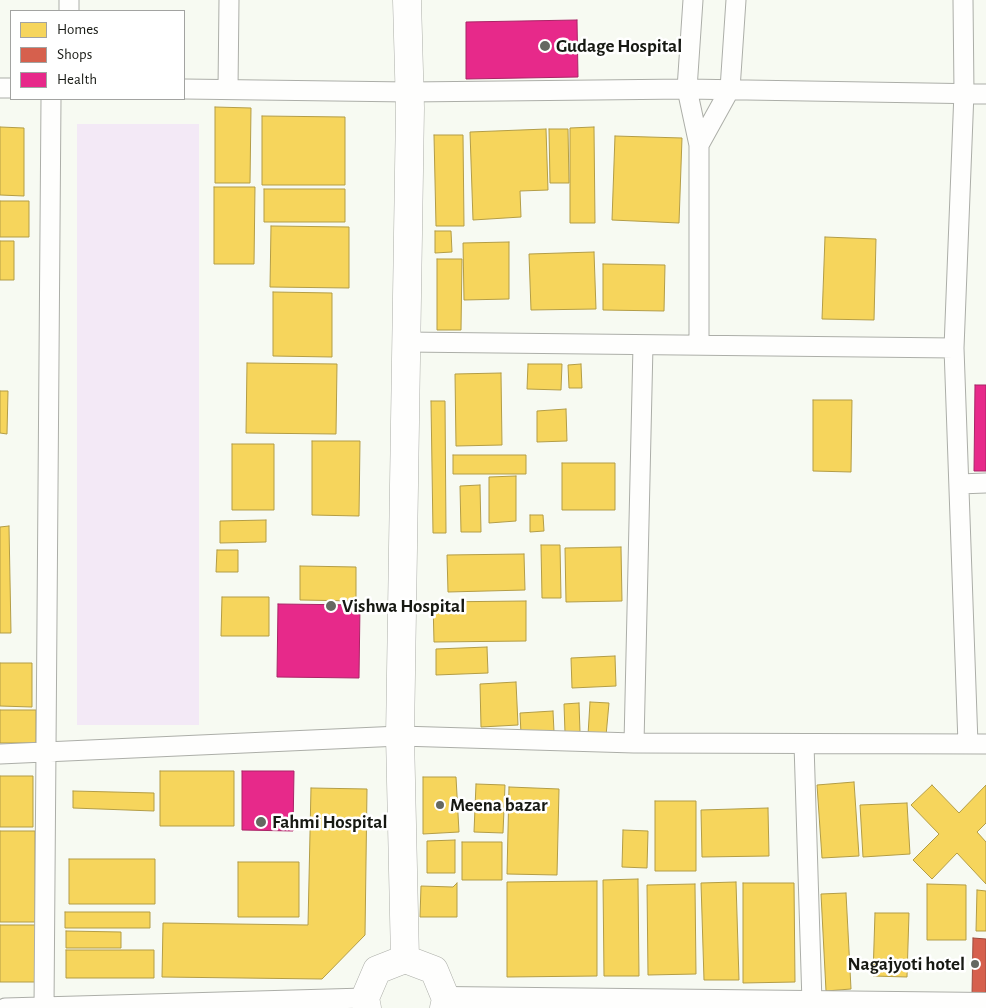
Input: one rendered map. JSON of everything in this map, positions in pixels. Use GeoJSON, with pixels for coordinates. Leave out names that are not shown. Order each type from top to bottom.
{"type":"FeatureCollection","features":[{"type":"Feature","properties":{"kind":"main road"},"geometry":{"type":"LineString","coordinates":[[405,959],[400,736],[409,92],[407,0]]}},
{"type":"Feature","properties":{"kind":"main road"},"geometry":{"type":"LineString","coordinates":[[366,1003],[377,970],[405,959],[434,970],[445,1004]]}},
{"type":"Feature","properties":{"kind":"street"},"geometry":{"type":"LineString","coordinates":[[228,89],[229,0]]}},
{"type":"Feature","properties":{"kind":"street"},"geometry":{"type":"LineString","coordinates":[[693,0],[687,89],[699,145],[699,345]]}},
{"type":"Feature","properties":{"kind":"street"},"geometry":{"type":"LineString","coordinates":[[699,145],[730,89],[736,0]]}},
{"type":"Feature","properties":{"kind":"street"},"geometry":{"type":"LineString","coordinates":[[0,754],[400,736],[634,743],[977,744],[959,484],[954,348],[964,92],[963,0]]}},
{"type":"Feature","properties":{"kind":"street"},"geometry":{"type":"LineString","coordinates":[[185,89],[409,92],[730,89],[964,92],[986,94]]}},
{"type":"Feature","properties":{"kind":"street"},"geometry":{"type":"LineString","coordinates":[[44,1007],[51,100]]}},
{"type":"Feature","properties":{"kind":"street"},"geometry":{"type":"LineString","coordinates":[[406,342],[954,348]]}},
{"type":"Feature","properties":{"kind":"street"},"geometry":{"type":"LineString","coordinates":[[634,743],[643,345]]}},
{"type":"Feature","properties":{"kind":"street"},"geometry":{"type":"LineString","coordinates":[[959,484],[986,483]]}},
{"type":"Feature","properties":{"kind":"street"},"geometry":{"type":"LineString","coordinates":[[804,744],[812,1003]]}},
{"type":"Feature","properties":{"kind":"street"},"geometry":{"type":"LineString","coordinates":[[5,1008],[366,1003]]}},
{"type":"Feature","properties":{"kind":"street"},"geometry":{"type":"LineString","coordinates":[[445,1004],[812,1003],[986,1005]]}},
{"type":"Feature","properties":{"kind":"shaded area"},"geometry":{"type":"Polygon","coordinates":[[[77,124],[199,124],[199,725],[77,725],[77,124]]]}},
{"type":"Feature","properties":{"kind":"building: Homes"},"geometry":{"type":"Polygon","coordinates":[[[215,107],[251,108],[250,183],[215,183],[215,107]]]}},
{"type":"Feature","properties":{"kind":"building: Homes"},"geometry":{"type":"Polygon","coordinates":[[[262,116],[345,117],[345,185],[262,185],[262,116]]]}},
{"type":"Feature","properties":{"kind":"building: Homes"},"geometry":{"type":"Polygon","coordinates":[[[0,127],[24,128],[24,196],[0,195],[0,127]]]}},
{"type":"Feature","properties":{"kind":"building: Homes"},"geometry":{"type":"Polygon","coordinates":[[[594,127],[595,223],[570,223],[570,128],[594,127]]]}},
{"type":"Feature","properties":{"kind":"building: Homes"},"geometry":{"type":"Polygon","coordinates":[[[546,129],[548,190],[520,191],[521,217],[473,220],[470,132],[546,129]]]}},
{"type":"Feature","properties":{"kind":"building: Homes"},"geometry":{"type":"Polygon","coordinates":[[[549,129],[568,129],[569,183],[550,183],[549,129]]]}},
{"type":"Feature","properties":{"kind":"building: Homes"},"geometry":{"type":"Polygon","coordinates":[[[434,135],[463,135],[464,226],[436,226],[434,135]]]}},
{"type":"Feature","properties":{"kind":"building: Homes"},"geometry":{"type":"Polygon","coordinates":[[[615,136],[682,138],[679,223],[612,220],[615,136]]]}},
{"type":"Feature","properties":{"kind":"building: Homes"},"geometry":{"type":"Polygon","coordinates":[[[214,187],[255,187],[254,264],[214,264],[214,187]]]}},
{"type":"Feature","properties":{"kind":"building: Homes"},"geometry":{"type":"Polygon","coordinates":[[[264,189],[345,189],[345,222],[264,222],[264,189]]]}},
{"type":"Feature","properties":{"kind":"building: Homes"},"geometry":{"type":"Polygon","coordinates":[[[0,201],[29,201],[29,237],[0,237],[0,201]]]}},
{"type":"Feature","properties":{"kind":"building: Homes"},"geometry":{"type":"Polygon","coordinates":[[[271,226],[349,227],[349,288],[270,287],[271,226]]]}},
{"type":"Feature","properties":{"kind":"building: Homes"},"geometry":{"type":"Polygon","coordinates":[[[435,231],[451,231],[452,252],[435,253],[435,231]]]}},
{"type":"Feature","properties":{"kind":"building: Homes"},"geometry":{"type":"Polygon","coordinates":[[[825,237],[876,239],[874,320],[822,319],[825,237]]]}},
{"type":"Feature","properties":{"kind":"building: Homes"},"geometry":{"type":"Polygon","coordinates":[[[0,241],[14,241],[14,280],[0,280],[0,241]]]}},
{"type":"Feature","properties":{"kind":"building: Homes"},"geometry":{"type":"Polygon","coordinates":[[[509,242],[509,299],[464,300],[463,243],[509,242]]]}},
{"type":"Feature","properties":{"kind":"building: Homes"},"geometry":{"type":"Polygon","coordinates":[[[594,252],[596,309],[531,310],[529,254],[594,252]]]}},
{"type":"Feature","properties":{"kind":"building: Homes"},"geometry":{"type":"Polygon","coordinates":[[[437,259],[462,259],[461,330],[437,330],[437,259]]]}},
{"type":"Feature","properties":{"kind":"building: Homes"},"geometry":{"type":"Polygon","coordinates":[[[603,264],[665,265],[664,311],[603,310],[603,264]]]}},
{"type":"Feature","properties":{"kind":"building: Homes"},"geometry":{"type":"Polygon","coordinates":[[[273,292],[332,293],[332,357],[273,356],[273,292]]]}},
{"type":"Feature","properties":{"kind":"building: Homes"},"geometry":{"type":"Polygon","coordinates":[[[247,363],[337,364],[336,434],[246,433],[247,363]]]}},
{"type":"Feature","properties":{"kind":"building: Homes"},"geometry":{"type":"Polygon","coordinates":[[[528,364],[562,364],[561,390],[527,389],[528,364]]]}},
{"type":"Feature","properties":{"kind":"building: Homes"},"geometry":{"type":"Polygon","coordinates":[[[581,364],[582,388],[569,388],[568,365],[581,364]]]}},
{"type":"Feature","properties":{"kind":"building: Homes"},"geometry":{"type":"Polygon","coordinates":[[[501,373],[502,445],[456,446],[455,374],[501,373]]]}},
{"type":"Feature","properties":{"kind":"building: Homes"},"geometry":{"type":"Polygon","coordinates":[[[0,391],[8,391],[7,434],[0,433],[0,391]]]}},
{"type":"Feature","properties":{"kind":"building: Homes"},"geometry":{"type":"Polygon","coordinates":[[[813,400],[852,400],[851,472],[813,471],[813,400]]]}},
{"type":"Feature","properties":{"kind":"building: Homes"},"geometry":{"type":"Polygon","coordinates":[[[431,401],[445,401],[446,533],[433,533],[431,401]]]}},
{"type":"Feature","properties":{"kind":"building: Homes"},"geometry":{"type":"Polygon","coordinates":[[[566,409],[567,441],[537,442],[537,411],[566,409]]]}},
{"type":"Feature","properties":{"kind":"building: Homes"},"geometry":{"type":"Polygon","coordinates":[[[312,441],[360,441],[359,516],[312,515],[312,441]]]}},
{"type":"Feature","properties":{"kind":"building: Homes"},"geometry":{"type":"Polygon","coordinates":[[[232,444],[274,444],[274,510],[232,510],[232,444]]]}},
{"type":"Feature","properties":{"kind":"building: Homes"},"geometry":{"type":"Polygon","coordinates":[[[453,455],[526,455],[526,474],[453,474],[453,455]]]}},
{"type":"Feature","properties":{"kind":"building: Homes"},"geometry":{"type":"Polygon","coordinates":[[[562,463],[615,463],[615,510],[562,510],[562,463]]]}},
{"type":"Feature","properties":{"kind":"building: Homes"},"geometry":{"type":"Polygon","coordinates":[[[516,476],[516,521],[489,523],[489,477],[516,476]]]}},
{"type":"Feature","properties":{"kind":"building: Homes"},"geometry":{"type":"Polygon","coordinates":[[[480,485],[481,532],[461,532],[460,486],[480,485]]]}},
{"type":"Feature","properties":{"kind":"building: Homes"},"geometry":{"type":"Polygon","coordinates":[[[530,515],[543,515],[544,531],[530,532],[530,515]]]}},
{"type":"Feature","properties":{"kind":"building: Homes"},"geometry":{"type":"Polygon","coordinates":[[[266,520],[266,542],[220,543],[220,521],[266,520]]]}},
{"type":"Feature","properties":{"kind":"building: Homes"},"geometry":{"type":"Polygon","coordinates":[[[9,526],[11,633],[0,633],[0,527],[9,526]]]}},
{"type":"Feature","properties":{"kind":"building: Homes"},"geometry":{"type":"Polygon","coordinates":[[[541,545],[560,545],[561,598],[542,598],[541,545]]]}},
{"type":"Feature","properties":{"kind":"building: Homes"},"geometry":{"type":"Polygon","coordinates":[[[621,547],[622,601],[566,602],[565,548],[621,547]]]}},
{"type":"Feature","properties":{"kind":"building: Homes"},"geometry":{"type":"Polygon","coordinates":[[[217,550],[238,550],[238,572],[216,572],[217,550]]]}},
{"type":"Feature","properties":{"kind":"building: Homes"},"geometry":{"type":"Polygon","coordinates":[[[524,554],[525,590],[448,592],[447,555],[524,554]]]}},
{"type":"Feature","properties":{"kind":"building: Homes"},"geometry":{"type":"Polygon","coordinates":[[[300,566],[356,567],[356,601],[300,600],[300,566]]]}},
{"type":"Feature","properties":{"kind":"building: Homes"},"geometry":{"type":"Polygon","coordinates":[[[222,597],[269,597],[269,636],[221,636],[222,597]]]}},
{"type":"Feature","properties":{"kind":"building: Homes"},"geometry":{"type":"Polygon","coordinates":[[[526,601],[526,641],[434,642],[433,602],[526,601]]]}},
{"type":"Feature","properties":{"kind":"building: Homes"},"geometry":{"type":"Polygon","coordinates":[[[487,647],[488,673],[436,675],[436,649],[487,647]]]}},
{"type":"Feature","properties":{"kind":"building: Homes"},"geometry":{"type":"Polygon","coordinates":[[[615,656],[616,686],[572,688],[571,658],[615,656]]]}},
{"type":"Feature","properties":{"kind":"building: Homes"},"geometry":{"type":"Polygon","coordinates":[[[0,663],[32,663],[32,707],[0,706],[0,663]]]}},
{"type":"Feature","properties":{"kind":"building: Homes"},"geometry":{"type":"Polygon","coordinates":[[[516,682],[518,725],[481,727],[480,684],[516,682]]]}},
{"type":"Feature","properties":{"kind":"building: Homes"},"geometry":{"type":"Polygon","coordinates":[[[590,702],[609,703],[606,736],[588,735],[590,702]]]}},
{"type":"Feature","properties":{"kind":"building: Homes"},"geometry":{"type":"Polygon","coordinates":[[[579,703],[580,732],[565,733],[564,704],[579,703]]]}},
{"type":"Feature","properties":{"kind":"building: Homes"},"geometry":{"type":"Polygon","coordinates":[[[0,710],[36,710],[36,743],[0,743],[0,710]]]}},
{"type":"Feature","properties":{"kind":"building: Homes"},"geometry":{"type":"Polygon","coordinates":[[[553,711],[554,732],[521,734],[520,713],[553,711]]]}},
{"type":"Feature","properties":{"kind":"building: Homes"},"geometry":{"type":"Polygon","coordinates":[[[160,771],[234,771],[234,826],[160,826],[160,771]]]}},
{"type":"Feature","properties":{"kind":"building: Homes"},"geometry":{"type":"Polygon","coordinates":[[[0,776],[33,776],[33,827],[0,827],[0,776]]]}},
{"type":"Feature","properties":{"kind":"building: Homes","name":"Meena bazar"},"geometry":{"type":"Polygon","coordinates":[[[423,777],[456,777],[459,832],[423,834],[423,777]]]}},
{"type":"Feature","properties":{"kind":"building: Homes"},"geometry":{"type":"Polygon","coordinates":[[[854,782],[859,856],[822,858],[817,785],[854,782]]]}},
{"type":"Feature","properties":{"kind":"building: Homes"},"geometry":{"type":"Polygon","coordinates":[[[476,784],[505,785],[503,833],[474,832],[476,784]]]}},
{"type":"Feature","properties":{"kind":"building: Homes"},"geometry":{"type":"Polygon","coordinates":[[[932,785],[959,813],[986,785],[986,823],[977,832],[986,842],[986,884],[957,853],[932,879],[913,860],[939,834],[911,805],[932,785]]]}},
{"type":"Feature","properties":{"kind":"building: Homes"},"geometry":{"type":"Polygon","coordinates":[[[509,787],[559,789],[557,875],[507,874],[509,787]]]}},
{"type":"Feature","properties":{"kind":"building: Homes"},"geometry":{"type":"Polygon","coordinates":[[[311,788],[367,789],[365,935],[322,979],[162,977],[163,923],[308,925],[311,788]]]}},
{"type":"Feature","properties":{"kind":"building: Homes"},"geometry":{"type":"Polygon","coordinates":[[[73,791],[154,793],[154,811],[73,808],[73,791]]]}},
{"type":"Feature","properties":{"kind":"building: Homes"},"geometry":{"type":"Polygon","coordinates":[[[655,801],[696,801],[696,871],[655,871],[655,801]]]}},
{"type":"Feature","properties":{"kind":"building: Homes"},"geometry":{"type":"Polygon","coordinates":[[[907,803],[910,854],[863,857],[860,805],[907,803]]]}},
{"type":"Feature","properties":{"kind":"building: Homes"},"geometry":{"type":"Polygon","coordinates":[[[768,808],[769,856],[702,857],[701,810],[768,808]]]}},
{"type":"Feature","properties":{"kind":"building: Homes"},"geometry":{"type":"Polygon","coordinates":[[[623,830],[648,831],[647,868],[622,867],[623,830]]]}},
{"type":"Feature","properties":{"kind":"building: Homes"},"geometry":{"type":"Polygon","coordinates":[[[0,831],[35,831],[35,922],[0,922],[0,831]]]}},
{"type":"Feature","properties":{"kind":"building: Homes"},"geometry":{"type":"Polygon","coordinates":[[[455,840],[455,873],[427,873],[427,841],[455,840]]]}},
{"type":"Feature","properties":{"kind":"building: Homes"},"geometry":{"type":"Polygon","coordinates":[[[462,842],[502,842],[502,880],[462,880],[462,842]]]}},
{"type":"Feature","properties":{"kind":"building: Homes"},"geometry":{"type":"Polygon","coordinates":[[[69,859],[155,859],[155,904],[69,904],[69,859]]]}},
{"type":"Feature","properties":{"kind":"building: Homes"},"geometry":{"type":"Polygon","coordinates":[[[238,862],[299,862],[299,917],[238,917],[238,862]]]}},
{"type":"Feature","properties":{"kind":"building: Homes"},"geometry":{"type":"Polygon","coordinates":[[[638,879],[639,976],[604,976],[603,880],[638,879]]]}},
{"type":"Feature","properties":{"kind":"building: Homes"},"geometry":{"type":"Polygon","coordinates":[[[597,881],[597,976],[507,977],[507,882],[597,881]]]}},
{"type":"Feature","properties":{"kind":"building: Homes"},"geometry":{"type":"Polygon","coordinates":[[[736,882],[739,980],[704,980],[701,883],[736,882]]]}},
{"type":"Feature","properties":{"kind":"building: Homes"},"geometry":{"type":"Polygon","coordinates":[[[457,883],[457,917],[420,917],[421,886],[453,887],[457,883]]]}},
{"type":"Feature","properties":{"kind":"building: Homes"},"geometry":{"type":"Polygon","coordinates":[[[743,883],[794,883],[795,982],[743,983],[743,883]]]}},
{"type":"Feature","properties":{"kind":"building: Homes"},"geometry":{"type":"Polygon","coordinates":[[[695,884],[696,974],[648,975],[647,885],[695,884]]]}},
{"type":"Feature","properties":{"kind":"building: Homes"},"geometry":{"type":"Polygon","coordinates":[[[927,884],[966,885],[966,940],[927,940],[927,884]]]}},
{"type":"Feature","properties":{"kind":"building: Homes"},"geometry":{"type":"Polygon","coordinates":[[[977,890],[986,891],[986,931],[976,931],[977,890]]]}},
{"type":"Feature","properties":{"kind":"building: Homes"},"geometry":{"type":"Polygon","coordinates":[[[846,893],[851,989],[826,991],[821,894],[846,893]]]}},
{"type":"Feature","properties":{"kind":"building: Homes"},"geometry":{"type":"Polygon","coordinates":[[[65,912],[150,912],[150,928],[65,928],[65,912]]]}},
{"type":"Feature","properties":{"kind":"building: Homes"},"geometry":{"type":"Polygon","coordinates":[[[875,913],[909,913],[907,977],[873,976],[875,913]]]}},
{"type":"Feature","properties":{"kind":"building: Homes"},"geometry":{"type":"Polygon","coordinates":[[[0,925],[37,925],[37,982],[0,982],[0,925]]]}},
{"type":"Feature","properties":{"kind":"building: Homes"},"geometry":{"type":"Polygon","coordinates":[[[66,931],[121,932],[121,948],[66,948],[66,931]]]}},
{"type":"Feature","properties":{"kind":"building: Homes"},"geometry":{"type":"Polygon","coordinates":[[[66,950],[154,950],[154,978],[66,978],[66,950]]]}},
{"type":"Feature","properties":{"kind":"building: Shops"},"geometry":{"type":"Polygon","coordinates":[[[973,938],[986,939],[986,995],[972,995],[973,938]]]}},
{"type":"Feature","properties":{"kind":"building: Health"},"geometry":{"type":"Polygon","coordinates":[[[577,20],[578,77],[466,79],[466,22],[577,20]]]}},
{"type":"Feature","properties":{"kind":"building: Health"},"geometry":{"type":"Polygon","coordinates":[[[975,385],[986,385],[986,471],[974,471],[975,385]]]}},
{"type":"Feature","properties":{"kind":"building: Health"},"geometry":{"type":"Polygon","coordinates":[[[278,604],[360,605],[359,678],[277,677],[278,604]]]}},
{"type":"Feature","properties":{"kind":"building: Health"},"geometry":{"type":"Polygon","coordinates":[[[242,771],[294,771],[293,831],[242,830],[242,771]]]}},
{"type":"Feature","properties":{"kind":"place","name":"Gudage Hospital"},"geometry":{"type":"Point","coordinates":[545,46]}},
{"type":"Feature","properties":{"kind":"place","name":"Vishwa Hospital"},"geometry":{"type":"Point","coordinates":[331,606]}},
{"type":"Feature","properties":{"kind":"place","name":"Meena bazar"},"geometry":{"type":"Point","coordinates":[440,805]}},
{"type":"Feature","properties":{"kind":"place","name":"Fahmi Hospital"},"geometry":{"type":"Point","coordinates":[261,822]}},
{"type":"Feature","properties":{"kind":"place","name":"Nagajyoti hotel"},"geometry":{"type":"Point","coordinates":[975,964]}}]}
